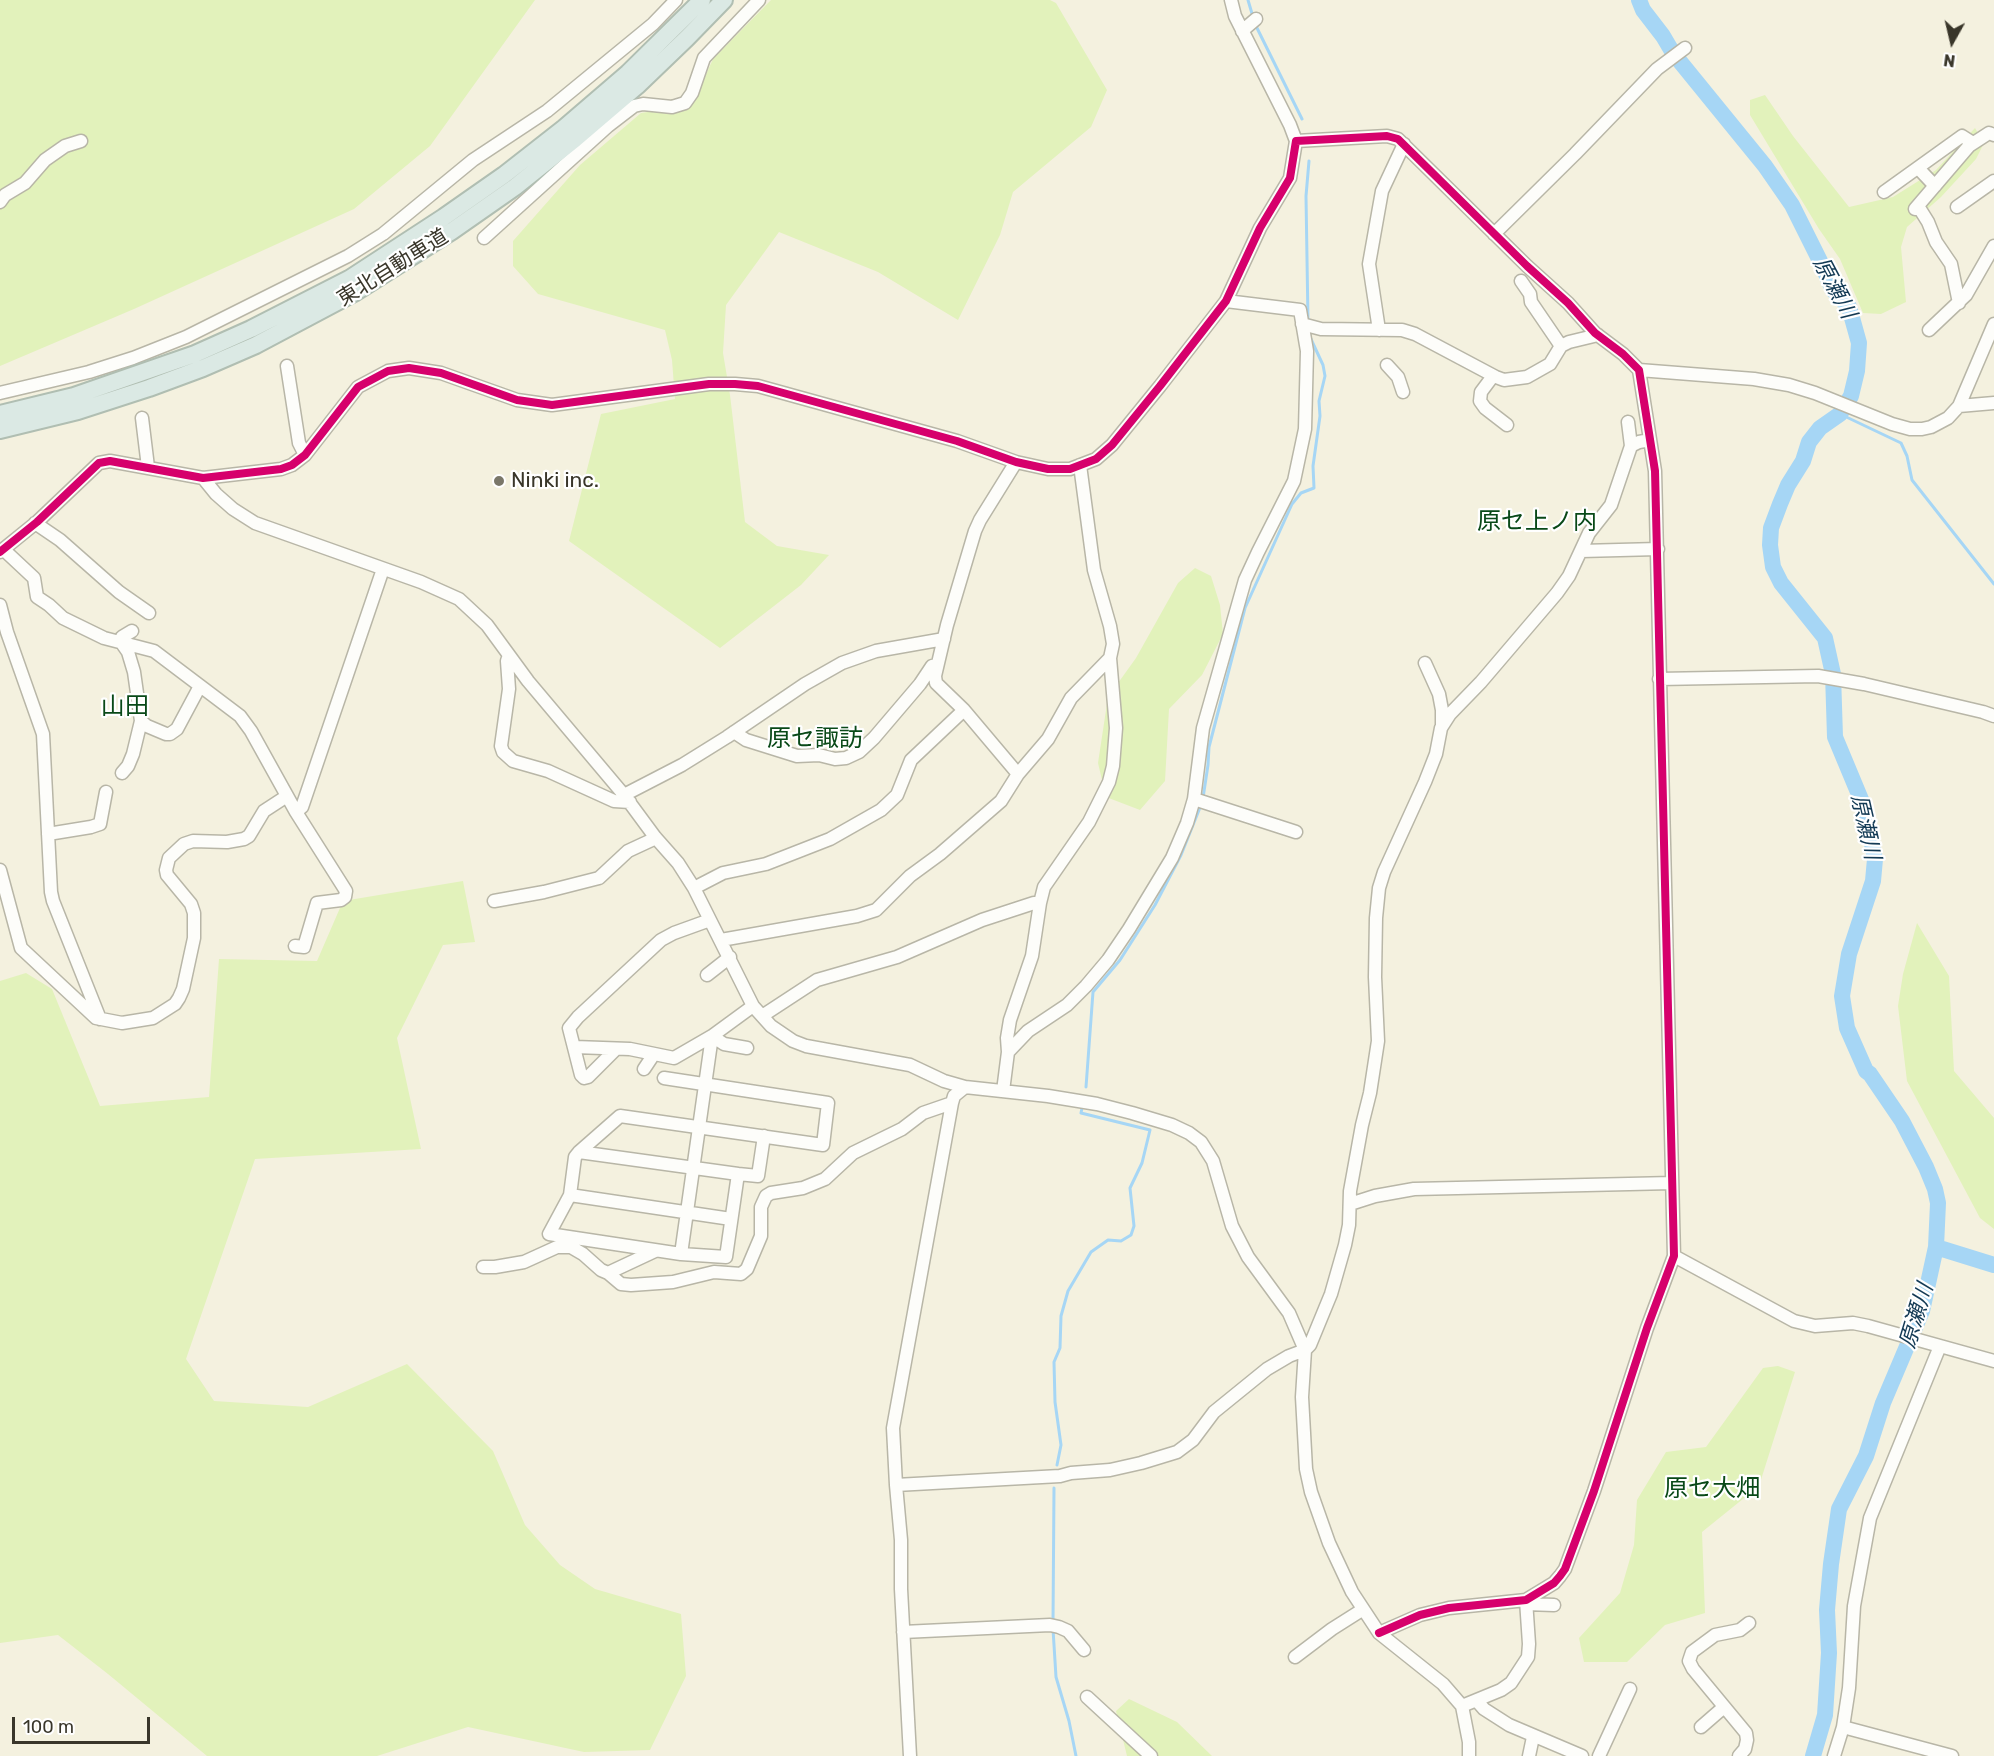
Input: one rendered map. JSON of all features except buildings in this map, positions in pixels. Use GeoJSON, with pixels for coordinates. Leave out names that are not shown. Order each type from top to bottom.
{"type":"FeatureCollection","features":[{"type":"Feature","properties":{"kind":"highway","name":"東北自動車道"},"geometry":{"type":"LineString","coordinates":[[0,414],[74,396],[195,354],[251,329],[349,279],[504,175],[564,128],[636,65],[702,0]]}},
{"type":"Feature","properties":{"kind":"highway","name":"東北自動車道"},"geometry":{"type":"LineString","coordinates":[[0,430],[78,411],[202,368],[266,340],[354,293],[452,231],[575,140],[637,86],[724,0]]}},
{"type":"Feature","properties":{"kind":"street"},"geometry":{"type":"LineString","coordinates":[[0,393],[89,372],[133,358],[186,337],[348,256],[383,234],[473,160],[547,111],[653,24],[676,0]]}},
{"type":"Feature","properties":{"kind":"street"},"geometry":{"type":"LineString","coordinates":[[484,238],[608,126],[634,106],[643,104],[666,108],[685,103],[692,93],[704,58],[759,0]]}},
{"type":"Feature","properties":{"kind":"street"},"geometry":{"type":"LineString","coordinates":[[295,946],[304,946],[317,903],[341,900],[345,897],[346,891],[296,812],[251,731],[240,716],[154,651],[87,631],[63,618],[37,597],[34,578],[2,551],[99,463],[110,461],[203,478],[281,469],[292,465],[304,455],[358,387],[388,371],[409,368],[441,373],[518,400],[552,405],[709,384],[758,386],[957,441],[1016,462],[1048,469],[1070,469],[1096,459],[1112,445],[1226,301],[1260,228],[1290,178],[1296,141],[1248,25],[1233,12],[1232,0]]}},
{"type":"Feature","properties":{"kind":"street"},"geometry":{"type":"LineString","coordinates":[[1494,234],[1659,68],[1685,48]]}},
{"type":"Feature","properties":{"kind":"street"},"geometry":{"type":"LineString","coordinates":[[1959,303],[1951,264],[1936,242],[1928,222],[1917,208],[1973,143],[1989,133],[1994,135]]}},
{"type":"Feature","properties":{"kind":"street"},"geometry":{"type":"LineString","coordinates":[[1296,141],[1387,136],[1398,139],[1404,144],[1598,335],[1639,370],[1656,471],[1674,1256],[1647,1328],[1608,1449],[1565,1569],[1554,1583],[1526,1602]]}},
{"type":"Feature","properties":{"kind":"street"},"geometry":{"type":"LineString","coordinates":[[1884,192],[1962,136],[1973,143]]}},
{"type":"Feature","properties":{"kind":"street"},"geometry":{"type":"LineString","coordinates":[[0,202],[6,195],[25,183],[45,160],[65,146],[81,141]]}},
{"type":"Feature","properties":{"kind":"street"},"geometry":{"type":"LineString","coordinates":[[1378,330],[1369,264],[1382,191],[1404,144]]}},
{"type":"Feature","properties":{"kind":"street"},"geometry":{"type":"LineString","coordinates":[[1918,168],[1935,186]]}},
{"type":"Feature","properties":{"kind":"street"},"geometry":{"type":"LineString","coordinates":[[1956,207],[1994,180]]}},
{"type":"Feature","properties":{"kind":"street"},"geometry":{"type":"LineString","coordinates":[[1929,330],[1966,295],[1994,246]]}},
{"type":"Feature","properties":{"kind":"street"},"geometry":{"type":"LineString","coordinates":[[1521,280],[1530,294],[1531,302],[1562,346]]}},
{"type":"Feature","properties":{"kind":"street"},"geometry":{"type":"LineString","coordinates":[[1530,294],[1544,282]]}},
{"type":"Feature","properties":{"kind":"street"},"geometry":{"type":"LineString","coordinates":[[1008,1052],[1029,1031],[1066,1005],[1108,960],[1172,858],[1200,800],[1203,728],[1245,580],[1294,481],[1305,429],[1307,351],[1300,310],[1226,301]]}},
{"type":"Feature","properties":{"kind":"street"},"geometry":{"type":"LineString","coordinates":[[1302,324],[1321,329],[1402,330],[1415,334],[1504,380],[1527,377],[1550,364],[1562,346],[1598,335]]}},
{"type":"Feature","properties":{"kind":"street"},"geometry":{"type":"LineString","coordinates":[[1639,370],[1754,379],[1789,385],[1864,414],[1911,429],[1922,429],[1948,418],[1959,406],[1994,324]]}},
{"type":"Feature","properties":{"kind":"street"},"geometry":{"type":"LineString","coordinates":[[1387,365],[1398,377],[1403,392]]}},
{"type":"Feature","properties":{"kind":"street"},"geometry":{"type":"LineString","coordinates":[[287,366],[299,443],[304,455]]}},
{"type":"Feature","properties":{"kind":"street"},"geometry":{"type":"LineString","coordinates":[[1493,376],[1481,392],[1480,400],[1485,408],[1507,425]]}},
{"type":"Feature","properties":{"kind":"street"},"geometry":{"type":"LineString","coordinates":[[1959,406],[1994,403]]}},
{"type":"Feature","properties":{"kind":"street"},"geometry":{"type":"LineString","coordinates":[[142,418],[148,467]]}},
{"type":"Feature","properties":{"kind":"street"},"geometry":{"type":"LineString","coordinates":[[1442,727],[1450,714],[1557,593],[1569,576],[1589,533],[1611,505],[1631,446],[1628,422]]}},
{"type":"Feature","properties":{"kind":"street"},"geometry":{"type":"LineString","coordinates":[[1631,446],[1650,440]]}},
{"type":"Feature","properties":{"kind":"street"},"geometry":{"type":"LineString","coordinates":[[1016,462],[980,520],[944,639],[937,665],[936,683],[964,710],[1018,774]]}},
{"type":"Feature","properties":{"kind":"street"},"geometry":{"type":"LineString","coordinates":[[1003,1090],[1010,1020],[1032,956],[1044,887],[1089,822],[1109,782],[1116,728],[1110,658],[1113,644],[1094,570],[1080,465]]}},
{"type":"Feature","properties":{"kind":"street"},"geometry":{"type":"LineString","coordinates":[[203,478],[233,509],[255,523],[422,582],[459,599],[487,626],[558,717],[678,863],[694,888],[753,1006],[771,1026],[781,1033],[806,1046],[910,1065],[944,1081],[965,1087],[1048,1095],[1097,1104],[1172,1125],[1201,1142],[1213,1161],[1232,1226],[1248,1257],[1289,1313],[1305,1350],[1302,1397],[1306,1469],[1311,1492],[1329,1542],[1352,1592],[1379,1633],[1443,1684],[1462,1706],[1469,1742],[1469,1756]]}},
{"type":"Feature","properties":{"kind":"street"},"geometry":{"type":"LineString","coordinates":[[35,523],[60,540],[119,592],[149,613]]}},
{"type":"Feature","properties":{"kind":"street"},"geometry":{"type":"LineString","coordinates":[[1581,551],[1658,549]]}},
{"type":"Feature","properties":{"kind":"street"},"geometry":{"type":"LineString","coordinates":[[296,812],[302,807],[383,569]]}},
{"type":"Feature","properties":{"kind":"street"},"geometry":{"type":"LineString","coordinates":[[0,605],[43,734],[53,901],[100,1019]]}},
{"type":"Feature","properties":{"kind":"street"},"geometry":{"type":"LineString","coordinates":[[121,642],[122,637],[132,631]]}},
{"type":"Feature","properties":{"kind":"street"},"geometry":{"type":"LineString","coordinates":[[509,655],[507,661],[508,689],[501,746],[503,752],[513,761],[548,771],[614,801],[627,799],[805,684],[842,663],[876,651],[944,639]]}},
{"type":"Feature","properties":{"kind":"street"},"geometry":{"type":"LineString","coordinates":[[121,642],[128,652],[134,672],[141,721],[133,754],[122,773]]}},
{"type":"Feature","properties":{"kind":"street"},"geometry":{"type":"LineString","coordinates":[[721,940],[857,916],[876,910],[910,876],[940,854],[995,807],[1018,774],[1048,739],[1071,698],[1110,658]]}},
{"type":"Feature","properties":{"kind":"street"},"geometry":{"type":"LineString","coordinates":[[896,1485],[1060,1476],[1110,1470],[1177,1452],[1193,1440],[1214,1412],[1260,1374],[1289,1356],[1305,1350],[1314,1337],[1331,1294],[1345,1245],[1350,1191],[1378,1041],[1375,973],[1379,888],[1391,855],[1408,822],[1436,754],[1442,727],[1439,694],[1425,663]]}},
{"type":"Feature","properties":{"kind":"street"},"geometry":{"type":"LineString","coordinates":[[734,732],[746,740],[797,756],[819,755],[835,759],[846,758],[860,752],[874,738],[920,684],[932,666],[937,665]]}},
{"type":"Feature","properties":{"kind":"street"},"geometry":{"type":"LineString","coordinates":[[134,672],[146,687]]}},
{"type":"Feature","properties":{"kind":"street"},"geometry":{"type":"LineString","coordinates":[[1659,679],[1818,676],[1860,683],[1994,716]]}},
{"type":"Feature","properties":{"kind":"street"},"geometry":{"type":"LineString","coordinates":[[141,721],[160,733],[170,734],[177,729],[200,686]]}},
{"type":"Feature","properties":{"kind":"street"},"geometry":{"type":"LineString","coordinates":[[694,888],[723,873],[766,864],[820,843],[854,827],[881,810],[897,795],[911,760],[964,710]]}},
{"type":"Feature","properties":{"kind":"street"},"geometry":{"type":"LineString","coordinates":[[48,834],[100,824],[106,792]]}},
{"type":"Feature","properties":{"kind":"street"},"geometry":{"type":"LineString","coordinates":[[0,870],[21,948],[96,1018],[122,1023],[153,1018],[175,1005],[183,989],[194,938],[194,913],[191,904],[167,874],[169,858],[184,844],[192,841],[227,842],[244,839],[249,836],[264,811],[287,796]]}},
{"type":"Feature","properties":{"kind":"street"},"geometry":{"type":"LineString","coordinates":[[1200,800],[1296,832]]}},
{"type":"Feature","properties":{"kind":"street"},"geometry":{"type":"LineString","coordinates":[[494,901],[544,892],[599,878],[628,851],[656,838]]}},
{"type":"Feature","properties":{"kind":"street"},"geometry":{"type":"LineString","coordinates":[[762,1016],[817,980],[897,957],[982,921],[1040,903]]}},
{"type":"Feature","properties":{"kind":"street"},"geometry":{"type":"LineString","coordinates":[[616,1050],[588,1077],[584,1078],[581,1075],[569,1028],[662,940],[674,933],[710,920]]}},
{"type":"Feature","properties":{"kind":"street"},"geometry":{"type":"LineString","coordinates":[[707,975],[730,957]]}},
{"type":"Feature","properties":{"kind":"street"},"geometry":{"type":"LineString","coordinates":[[574,1047],[630,1049],[674,1058],[712,1036],[753,1006]]}},
{"type":"Feature","properties":{"kind":"street"},"geometry":{"type":"LineString","coordinates":[[712,1036],[724,1044],[747,1048]]}},
{"type":"Feature","properties":{"kind":"street"},"geometry":{"type":"LineString","coordinates":[[681,1254],[712,1036]]}},
{"type":"Feature","properties":{"kind":"street"},"geometry":{"type":"LineString","coordinates":[[644,1069],[654,1054]]}},
{"type":"Feature","properties":{"kind":"street"},"geometry":{"type":"LineString","coordinates":[[664,1078],[828,1103],[823,1144],[620,1116],[579,1152],[576,1157],[570,1195],[549,1234],[681,1254],[726,1257],[738,1174]]}},
{"type":"Feature","properties":{"kind":"street"},"geometry":{"type":"LineString","coordinates":[[910,1756],[901,1589],[901,1540],[893,1428],[952,1103],[954,1096],[965,1087]]}},
{"type":"Feature","properties":{"kind":"street"},"geometry":{"type":"LineString","coordinates":[[483,1267],[524,1262],[557,1246],[571,1247],[583,1254],[621,1284],[673,1282],[714,1272],[741,1274],[747,1269],[760,1236],[761,1207],[766,1196],[771,1193],[803,1188],[825,1179],[853,1153],[902,1129],[923,1113],[952,1103]]}},
{"type":"Feature","properties":{"kind":"street"},"geometry":{"type":"LineString","coordinates":[[579,1152],[758,1176],[764,1136]]}},
{"type":"Feature","properties":{"kind":"street"},"geometry":{"type":"LineString","coordinates":[[1350,1204],[1376,1196],[1414,1189],[1672,1183]]}},
{"type":"Feature","properties":{"kind":"street"},"geometry":{"type":"LineString","coordinates":[[570,1195],[731,1218]]}},
{"type":"Feature","properties":{"kind":"street"},"geometry":{"type":"LineString","coordinates":[[608,1273],[656,1250]]}},
{"type":"Feature","properties":{"kind":"street"},"geometry":{"type":"LineString","coordinates":[[1674,1256],[1794,1321],[1815,1326],[1853,1323],[1994,1361]]}},
{"type":"Feature","properties":{"kind":"street"},"geometry":{"type":"LineString","coordinates":[[1834,1756],[1843,1727],[1849,1688],[1854,1606],[1870,1518],[1938,1346]]}},
{"type":"Feature","properties":{"kind":"street"},"geometry":{"type":"LineString","coordinates":[[1462,1706],[1501,1690],[1511,1683],[1528,1657],[1526,1602]]}},
{"type":"Feature","properties":{"kind":"street"},"geometry":{"type":"LineString","coordinates":[[1379,1633],[1420,1615],[1449,1608],[1526,1602],[1554,1605]]}},
{"type":"Feature","properties":{"kind":"street"},"geometry":{"type":"LineString","coordinates":[[1294,1657],[1362,1610]]}},
{"type":"Feature","properties":{"kind":"street"},"geometry":{"type":"LineString","coordinates":[[1739,1756],[1745,1749],[1746,1732],[1689,1665],[1690,1657],[1699,1646],[1715,1635],[1740,1630],[1749,1623]]}},
{"type":"Feature","properties":{"kind":"street"},"geometry":{"type":"LineString","coordinates":[[903,1632],[1054,1626],[1068,1631],[1084,1650]]}},
{"type":"Feature","properties":{"kind":"street"},"geometry":{"type":"LineString","coordinates":[[1599,1756],[1630,1689]]}},
{"type":"Feature","properties":{"kind":"street"},"geometry":{"type":"LineString","coordinates":[[1087,1697],[1151,1756]]}},
{"type":"Feature","properties":{"kind":"street"},"geometry":{"type":"LineString","coordinates":[[1477,1701],[1484,1709],[1509,1725],[1582,1756]]}},
{"type":"Feature","properties":{"kind":"street"},"geometry":{"type":"LineString","coordinates":[[1701,1727],[1724,1707]]}},
{"type":"Feature","properties":{"kind":"street"},"geometry":{"type":"LineString","coordinates":[[1843,1727],[1952,1756]]}},
{"type":"Feature","properties":{"kind":"street"},"geometry":{"type":"LineString","coordinates":[[1528,1756],[1533,1737]]}},
{"type":"Feature","properties":{"kind":"green space"},"geometry":{"type":"Polygon","coordinates":[[[0,0],[535,0],[430,146],[354,209],[134,309],[0,366],[0,0]]]}},
{"type":"Feature","properties":{"kind":"green space"},"geometry":{"type":"Polygon","coordinates":[[[771,0],[1050,0],[1056,3],[1107,90],[1091,127],[1013,192],[1000,235],[958,320],[878,272],[779,232],[726,305],[723,353],[745,522],[777,546],[829,555],[801,585],[720,648],[569,541],[601,414],[675,399],[672,360],[665,330],[538,294],[513,266],[513,241],[580,165],[641,113],[692,105],[713,59],[771,0]]]}},
{"type":"Feature","properties":{"kind":"green space"},"geometry":{"type":"Polygon","coordinates":[[[1765,95],[1793,136],[1849,207],[1893,197],[1936,170],[1975,128],[1984,143],[1976,159],[1941,197],[1907,227],[1901,247],[1906,302],[1881,314],[1863,313],[1840,259],[1819,229],[1750,115],[1750,100],[1765,95]]]}},
{"type":"Feature","properties":{"kind":"green space"},"geometry":{"type":"Polygon","coordinates":[[[1195,568],[1211,576],[1220,605],[1223,634],[1202,675],[1169,709],[1165,781],[1140,810],[1106,797],[1098,763],[1108,697],[1136,658],[1178,583],[1195,568]]]}},
{"type":"Feature","properties":{"kind":"green space"},"geometry":{"type":"Polygon","coordinates":[[[463,881],[475,942],[443,945],[397,1038],[421,1149],[255,1159],[186,1359],[214,1401],[308,1407],[407,1364],[493,1451],[525,1525],[560,1565],[595,1589],[681,1614],[686,1676],[650,1750],[584,1752],[468,1727],[377,1756],[207,1756],[58,1635],[0,1643],[0,981],[26,973],[52,989],[100,1106],[209,1097],[219,959],[317,961],[343,901],[463,881]]]}},
{"type":"Feature","properties":{"kind":"green space"},"geometry":{"type":"Polygon","coordinates":[[[1917,923],[1949,976],[1954,1071],[1994,1118],[1994,1229],[1980,1218],[1907,1081],[1898,1006],[1903,974],[1917,923]]]}},
{"type":"Feature","properties":{"kind":"green space"},"geometry":{"type":"Polygon","coordinates":[[[1778,1366],[1795,1372],[1759,1486],[1702,1532],[1705,1613],[1665,1625],[1627,1662],[1584,1662],[1579,1638],[1620,1593],[1634,1545],[1637,1500],[1666,1452],[1706,1447],[1763,1368],[1778,1366]]]}},
{"type":"Feature","properties":{"kind":"green space"},"geometry":{"type":"Polygon","coordinates":[[[1129,1699],[1177,1722],[1212,1756],[1127,1756],[1116,1711],[1129,1699]]]}},
{"type":"Feature","properties":{"kind":"waterway"},"geometry":{"type":"LineString","coordinates":[[1248,0],[1253,17]]}},
{"type":"Feature","properties":{"kind":"waterway","name":"原瀬川"},"geometry":{"type":"LineString","coordinates":[[1639,0],[1643,10],[1673,53],[1765,166],[1792,205],[1833,290],[1849,307],[1859,343],[1857,371],[1851,396],[1840,414],[1820,428],[1809,442],[1803,461],[1788,485],[1780,504],[1771,528],[1770,545],[1773,567],[1781,583],[1825,638],[1833,674],[1835,737],[1865,809],[1875,859],[1873,881],[1849,954],[1842,996],[1847,1028],[1866,1071],[1902,1121],[1926,1167],[1938,1203],[1936,1247],[1922,1311],[1883,1403],[1866,1456],[1839,1509],[1827,1610],[1829,1653],[1825,1715],[1813,1756]]}},
{"type":"Feature","properties":{"kind":"waterway"},"geometry":{"type":"LineString","coordinates":[[1255,24],[1302,119]]}},
{"type":"Feature","properties":{"kind":"waterway"},"geometry":{"type":"LineString","coordinates":[[1308,321],[1306,196],[1309,161]]}},
{"type":"Feature","properties":{"kind":"waterway"},"geometry":{"type":"LineString","coordinates":[[1203,798],[1209,747],[1245,608],[1292,504],[1301,493],[1314,488],[1313,466],[1320,416],[1319,401],[1325,376],[1323,365],[1310,337]]}},
{"type":"Feature","properties":{"kind":"waterway"},"geometry":{"type":"LineString","coordinates":[[1840,414],[1901,443],[1907,456],[1912,480],[1994,584]]}},
{"type":"Feature","properties":{"kind":"waterway"},"geometry":{"type":"LineString","coordinates":[[1086,1087],[1093,992],[1120,960],[1155,905],[1181,855],[1201,805]]}},
{"type":"Feature","properties":{"kind":"waterway"},"geometry":{"type":"LineString","coordinates":[[1057,1465],[1061,1445],[1055,1402],[1054,1362],[1060,1348],[1061,1316],[1068,1291],[1091,1252],[1108,1240],[1121,1241],[1131,1235],[1134,1226],[1130,1188],[1142,1163],[1150,1130],[1081,1113],[1082,1108]]}},
{"type":"Feature","properties":{"kind":"waterway"},"geometry":{"type":"LineString","coordinates":[[1936,1247],[1994,1265]]}},
{"type":"Feature","properties":{"kind":"waterway"},"geometry":{"type":"LineString","coordinates":[[1053,1622],[1054,1488]]}},
{"type":"Feature","properties":{"kind":"waterway"},"geometry":{"type":"LineString","coordinates":[[1053,1629],[1056,1677],[1069,1721],[1076,1756]]}},
{"type":"Feature","properties":{"kind":"cycle path"},"geometry":{"type":"LineString","coordinates":[[0,552],[37,522],[99,463],[110,461],[203,478],[281,469],[292,465],[305,455],[358,387],[388,371],[409,368],[441,373],[517,400],[552,405],[709,384],[758,386],[957,441],[1016,462],[1048,469],[1070,469],[1096,459],[1112,445],[1226,301],[1260,228],[1290,178],[1296,141],[1387,136],[1398,139],[1527,266],[1568,303],[1595,333],[1623,354],[1639,370],[1655,471],[1674,1256],[1647,1328],[1594,1491],[1565,1569],[1560,1576],[1554,1583],[1526,1600],[1449,1608],[1420,1615],[1379,1633]]}},
{"type":"Feature","properties":{"kind":"place","name":"Ninki inc."},"geometry":{"type":"Point","coordinates":[499,481]}},
{"type":"Feature","properties":{"kind":"district","name":"原セ上ノ内"},"geometry":{"type":"Point","coordinates":[1537,522]}},
{"type":"Feature","properties":{"kind":"district","name":"山田"},"geometry":{"type":"Point","coordinates":[125,707]}},
{"type":"Feature","properties":{"kind":"district","name":"原セ諏訪"},"geometry":{"type":"Point","coordinates":[815,739]}},
{"type":"Feature","properties":{"kind":"district","name":"原セ大畑"},"geometry":{"type":"Point","coordinates":[1712,1489]}}]}
